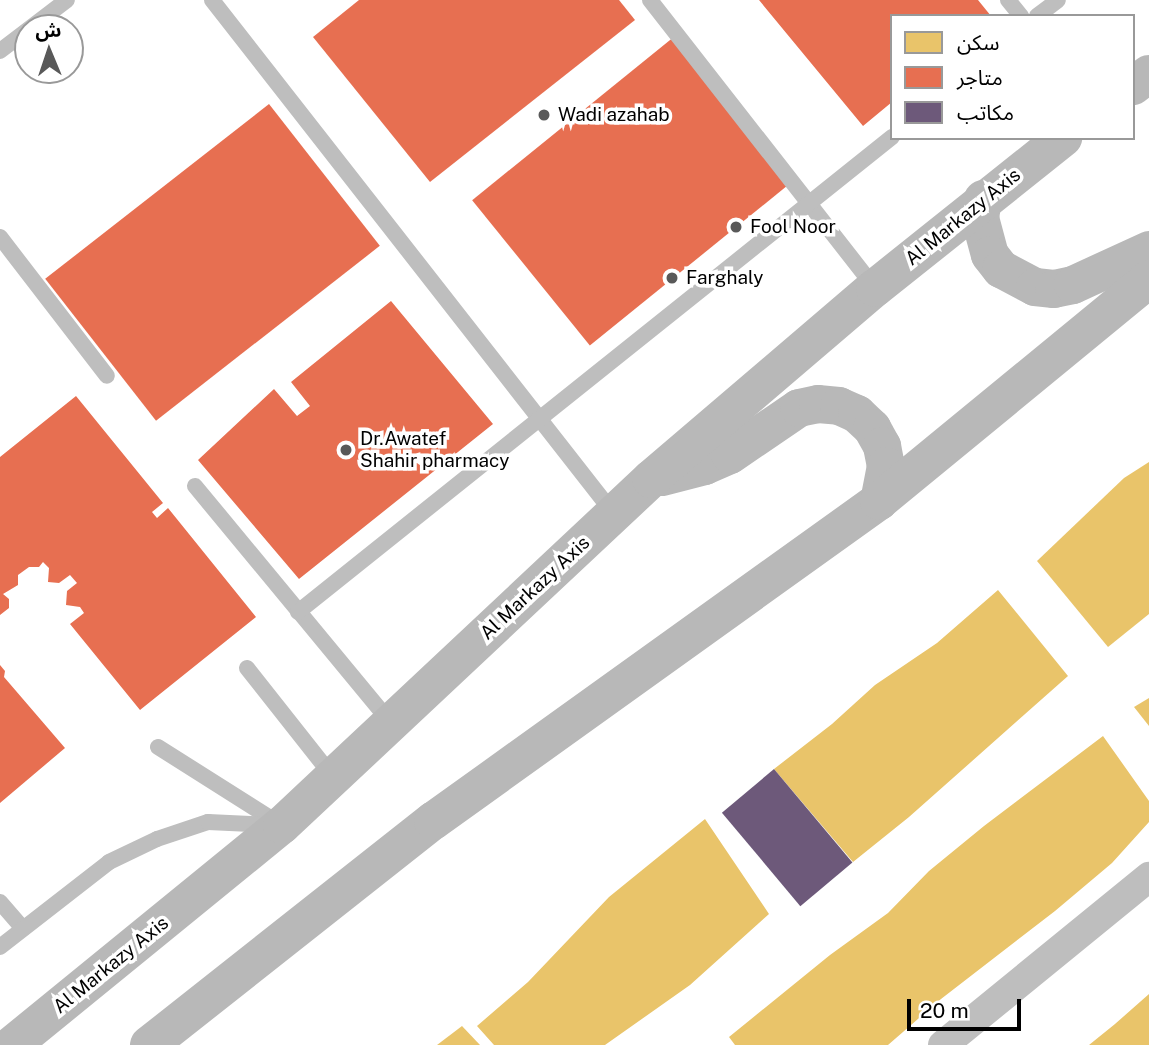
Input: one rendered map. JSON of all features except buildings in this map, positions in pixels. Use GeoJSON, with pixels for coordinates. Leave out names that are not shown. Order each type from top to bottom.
{"type":"FeatureCollection","features":[{"type":"Feature","properties":{"kind":"main road","name":"Al Markazy Axis"},"geometry":{"type":"LineString","coordinates":[[12,1045],[282,825],[651,479],[874,288],[1060,140]]}},
{"type":"Feature","properties":{"kind":"main road"},"geometry":{"type":"LineString","coordinates":[[983,199],[980,218],[990,255],[1001,270],[1035,287],[1054,289],[1073,285],[1149,250]]}},
{"type":"Feature","properties":{"kind":"main road"},"geometry":{"type":"LineString","coordinates":[[149,1045],[433,821],[879,501],[1149,279]]}},
{"type":"Feature","properties":{"kind":"main road"},"geometry":{"type":"LineString","coordinates":[[651,479],[705,466],[730,455],[799,408],[829,405],[857,414],[872,428],[882,446],[886,466],[879,501]]}},
{"type":"Feature","properties":{"kind":"street"},"geometry":{"type":"LineString","coordinates":[[943,1045],[1149,877]]}},
{"type":"Feature","properties":{"kind":"lane"},"geometry":{"type":"LineString","coordinates":[[0,51],[67,0]]}},
{"type":"Feature","properties":{"kind":"lane"},"geometry":{"type":"LineString","coordinates":[[212,0],[538,421],[614,514]]}},
{"type":"Feature","properties":{"kind":"lane"},"geometry":{"type":"LineString","coordinates":[[650,0],[874,288]]}},
{"type":"Feature","properties":{"kind":"lane"},"geometry":{"type":"LineString","coordinates":[[1008,0],[1019,14]]}},
{"type":"Feature","properties":{"kind":"lane"},"geometry":{"type":"LineString","coordinates":[[1040,14],[1058,0]]}},
{"type":"Feature","properties":{"kind":"lane"},"geometry":{"type":"LineString","coordinates":[[298,612],[890,139]]}},
{"type":"Feature","properties":{"kind":"lane"},"geometry":{"type":"LineString","coordinates":[[0,237],[107,376]]}},
{"type":"Feature","properties":{"kind":"lane"},"geometry":{"type":"LineString","coordinates":[[195,486],[391,723]]}},
{"type":"Feature","properties":{"kind":"lane"},"geometry":{"type":"LineString","coordinates":[[247,668],[333,777]]}},
{"type":"Feature","properties":{"kind":"lane"},"geometry":{"type":"LineString","coordinates":[[158,747],[282,825]]}},
{"type":"Feature","properties":{"kind":"lane"},"geometry":{"type":"LineString","coordinates":[[0,947],[110,862],[157,839],[208,822],[282,825]]}},
{"type":"Feature","properties":{"kind":"lane"},"geometry":{"type":"LineString","coordinates":[[0,902],[23,928]]}},
{"type":"Feature","properties":{"kind":"place","name":"Wadi azahab"},"geometry":{"type":"Point","coordinates":[544,115]}},
{"type":"Feature","properties":{"kind":"place","name":"Fool Noor"},"geometry":{"type":"Point","coordinates":[736,227]}},
{"type":"Feature","properties":{"kind":"place","name":"Farghaly"},"geometry":{"type":"Point","coordinates":[672,278]}},
{"type":"Feature","properties":{"kind":"place","name":"Dr.Awatef Shahir pharmacy"},"geometry":{"type":"Point","coordinates":[346,450]}}]}
